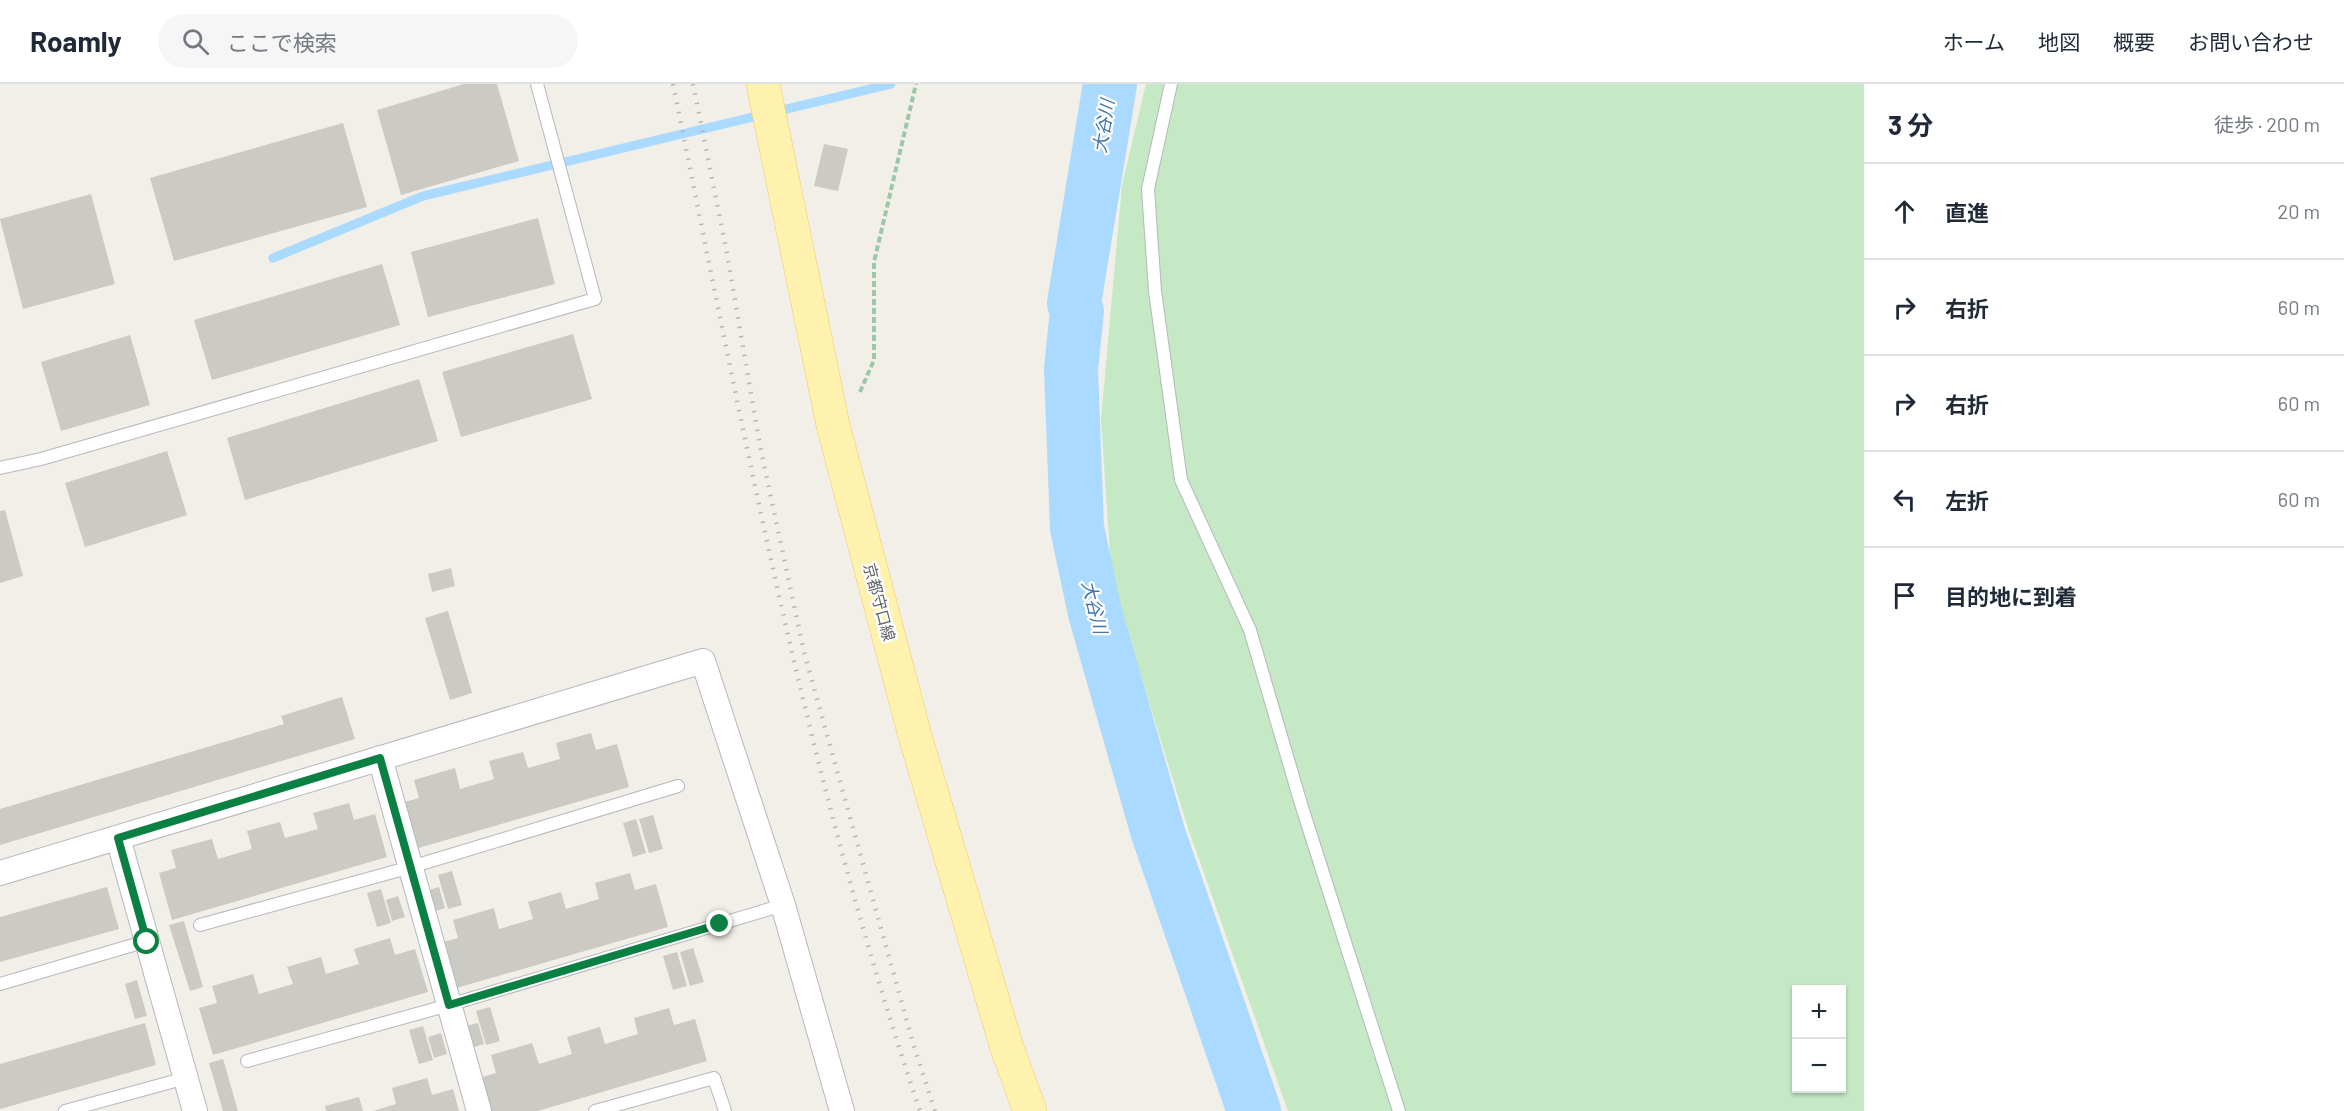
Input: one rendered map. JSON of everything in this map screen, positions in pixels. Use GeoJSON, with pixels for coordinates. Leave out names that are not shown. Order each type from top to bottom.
{"type":"FeatureCollection","features":[{"type":"Feature","properties":{"kind":"main road","name":"京都守口線"},"geometry":{"type":"LineString","coordinates":[[763,84],[833,424],[915,736],[1007,1048],[1030,1111]]}},
{"type":"Feature","properties":{"kind":"street"},"geometry":{"type":"LineString","coordinates":[[0,873],[703,661],[783,905],[842,1111]]}},
{"type":"Feature","properties":{"kind":"street"},"geometry":{"type":"LineString","coordinates":[[380,758],[479,1111]]}},
{"type":"Feature","properties":{"kind":"street"},"geometry":{"type":"LineString","coordinates":[[118,838],[195,1111]]}},
{"type":"Feature","properties":{"kind":"lane"},"geometry":{"type":"LineString","coordinates":[[0,468],[41,459],[595,299],[537,84]]}},
{"type":"Feature","properties":{"kind":"lane"},"geometry":{"type":"LineString","coordinates":[[1171,84],[1148,189],[1155,291],[1181,480],[1250,630],[1301,804],[1399,1111]]}},
{"type":"Feature","properties":{"kind":"lane"},"geometry":{"type":"LineString","coordinates":[[201,925],[411,867],[678,786]]}},
{"type":"Feature","properties":{"kind":"lane"},"geometry":{"type":"LineString","coordinates":[[247,1061],[449,1005],[783,905]]}},
{"type":"Feature","properties":{"kind":"lane"},"geometry":{"type":"LineString","coordinates":[[0,984],[147,942]]}},
{"type":"Feature","properties":{"kind":"lane"},"geometry":{"type":"LineString","coordinates":[[65,1111],[186,1078]]}},
{"type":"Feature","properties":{"kind":"lane"},"geometry":{"type":"LineString","coordinates":[[595,1111],[714,1078],[725,1111]]}},
{"type":"Feature","properties":{"kind":"path"},"geometry":{"type":"LineString","coordinates":[[833,424],[854,406],[874,360],[874,262],[916,84]]}},
{"type":"Feature","properties":{"kind":"green space"},"geometry":{"type":"Polygon","coordinates":[[[1146,84],[1864,84],[1864,1111],[1288,1111],[1188,828],[1112,583],[1101,420],[1122,185],[1146,84]]]}},
{"type":"Feature","properties":{"kind":"building"},"geometry":{"type":"Polygon","coordinates":[[[464,84],[497,84],[519,161],[401,195],[377,110],[464,84]]]}},
{"type":"Feature","properties":{"kind":"building"},"geometry":{"type":"Polygon","coordinates":[[[343,123],[367,207],[174,261],[150,178],[343,123]]]}},
{"type":"Feature","properties":{"kind":"building"},"geometry":{"type":"Polygon","coordinates":[[[824,144],[848,149],[838,191],[814,186],[824,144]]]}},
{"type":"Feature","properties":{"kind":"building"},"geometry":{"type":"Polygon","coordinates":[[[91,194],[115,284],[23,309],[0,219],[91,194]]]}},
{"type":"Feature","properties":{"kind":"building"},"geometry":{"type":"Polygon","coordinates":[[[538,218],[555,284],[428,317],[411,252],[538,218]]]}},
{"type":"Feature","properties":{"kind":"building"},"geometry":{"type":"Polygon","coordinates":[[[382,264],[400,325],[212,380],[194,320],[382,264]]]}},
{"type":"Feature","properties":{"kind":"building"},"geometry":{"type":"Polygon","coordinates":[[[573,334],[592,399],[461,437],[442,372],[573,334]]]}},
{"type":"Feature","properties":{"kind":"building"},"geometry":{"type":"Polygon","coordinates":[[[130,335],[150,405],[61,431],[41,362],[130,335]]]}},
{"type":"Feature","properties":{"kind":"building"},"geometry":{"type":"Polygon","coordinates":[[[419,379],[438,441],[245,500],[227,438],[419,379]]]}},
{"type":"Feature","properties":{"kind":"building"},"geometry":{"type":"Polygon","coordinates":[[[167,451],[187,515],[85,547],[65,483],[167,451]]]}},
{"type":"Feature","properties":{"kind":"building"},"geometry":{"type":"Polygon","coordinates":[[[5,510],[23,576],[0,583],[0,511],[5,510]]]}},
{"type":"Feature","properties":{"kind":"building"},"geometry":{"type":"Polygon","coordinates":[[[451,568],[455,586],[432,592],[428,574],[451,568]]]}},
{"type":"Feature","properties":{"kind":"building"},"geometry":{"type":"Polygon","coordinates":[[[448,611],[472,693],[450,700],[425,618],[448,611]]]}},
{"type":"Feature","properties":{"kind":"building"},"geometry":{"type":"Polygon","coordinates":[[[342,697],[355,739],[0,845],[0,809],[284,724],[281,716],[342,697]]]}},
{"type":"Feature","properties":{"kind":"building"},"geometry":{"type":"Polygon","coordinates":[[[591,733],[596,750],[617,744],[629,787],[415,849],[401,803],[419,798],[414,780],[455,768],[460,789],[494,779],[489,761],[523,752],[528,768],[560,759],[556,743],[591,733]]]}},
{"type":"Feature","properties":{"kind":"building"},"geometry":{"type":"Polygon","coordinates":[[[349,803],[354,820],[375,814],[387,857],[172,920],[159,873],[176,868],[171,850],[212,839],[218,859],[252,849],[247,831],[280,822],[285,838],[318,829],[313,813],[349,803]]]}},
{"type":"Feature","properties":{"kind":"building"},"geometry":{"type":"Polygon","coordinates":[[[653,815],[663,849],[649,853],[639,819],[653,815]]]}},
{"type":"Feature","properties":{"kind":"building"},"geometry":{"type":"Polygon","coordinates":[[[636,819],[646,853],[633,857],[623,823],[636,819]]]}},
{"type":"Feature","properties":{"kind":"building"},"geometry":{"type":"Polygon","coordinates":[[[452,871],[462,905],[448,909],[438,875],[452,871]]]}},
{"type":"Feature","properties":{"kind":"building"},"geometry":{"type":"Polygon","coordinates":[[[630,873],[635,890],[656,884],[668,927],[453,989],[440,943],[458,938],[453,920],[494,908],[499,929],[533,919],[528,902],[561,892],[566,909],[599,899],[595,883],[630,873]]]}},
{"type":"Feature","properties":{"kind":"building"},"geometry":{"type":"Polygon","coordinates":[[[107,887],[119,929],[0,962],[0,917],[107,887]]]}},
{"type":"Feature","properties":{"kind":"building"},"geometry":{"type":"Polygon","coordinates":[[[439,887],[445,908],[433,912],[426,891],[439,887]]]}},
{"type":"Feature","properties":{"kind":"building"},"geometry":{"type":"Polygon","coordinates":[[[381,889],[391,923],[377,927],[367,893],[381,889]]]}},
{"type":"Feature","properties":{"kind":"building"},"geometry":{"type":"Polygon","coordinates":[[[398,896],[405,917],[392,921],[386,900],[398,896]]]}},
{"type":"Feature","properties":{"kind":"building"},"geometry":{"type":"Polygon","coordinates":[[[184,921],[203,987],[190,991],[169,925],[184,921]]]}},
{"type":"Feature","properties":{"kind":"building"},"geometry":{"type":"Polygon","coordinates":[[[390,938],[395,955],[415,949],[428,992],[213,1055],[199,1008],[217,1003],[212,986],[253,974],[259,994],[293,984],[287,967],[321,957],[326,974],[359,964],[354,949],[390,938]]]}},
{"type":"Feature","properties":{"kind":"building"},"geometry":{"type":"Polygon","coordinates":[[[693,948],[704,982],[690,986],[680,952],[693,948]]]}},
{"type":"Feature","properties":{"kind":"building"},"geometry":{"type":"Polygon","coordinates":[[[677,952],[687,986],[673,990],[663,956],[677,952]]]}},
{"type":"Feature","properties":{"kind":"building"},"geometry":{"type":"Polygon","coordinates":[[[137,980],[147,1016],[135,1019],[125,984],[137,980]]]}},
{"type":"Feature","properties":{"kind":"building"},"geometry":{"type":"Polygon","coordinates":[[[490,1007],[500,1041],[486,1045],[476,1011],[490,1007]]]}},
{"type":"Feature","properties":{"kind":"building"},"geometry":{"type":"Polygon","coordinates":[[[669,1008],[674,1025],[695,1019],[707,1061],[538,1111],[488,1111],[479,1078],[496,1073],[491,1055],[532,1043],[539,1064],[572,1054],[567,1037],[600,1027],[605,1044],[638,1034],[634,1018],[669,1008]]]}},
{"type":"Feature","properties":{"kind":"building"},"geometry":{"type":"Polygon","coordinates":[[[145,1023],[156,1065],[0,1109],[0,1064],[145,1023]]]}},
{"type":"Feature","properties":{"kind":"building"},"geometry":{"type":"Polygon","coordinates":[[[478,1023],[484,1044],[471,1048],[465,1026],[478,1023]]]}},
{"type":"Feature","properties":{"kind":"building"},"geometry":{"type":"Polygon","coordinates":[[[423,1026],[433,1060],[419,1064],[409,1030],[423,1026]]]}},
{"type":"Feature","properties":{"kind":"building"},"geometry":{"type":"Polygon","coordinates":[[[441,1033],[447,1054],[434,1058],[428,1037],[441,1033]]]}},
{"type":"Feature","properties":{"kind":"building"},"geometry":{"type":"Polygon","coordinates":[[[223,1059],[238,1111],[223,1111],[209,1063],[223,1059]]]}},
{"type":"Feature","properties":{"kind":"building"},"geometry":{"type":"Polygon","coordinates":[[[427,1078],[432,1095],[453,1089],[459,1111],[373,1111],[396,1104],[392,1088],[427,1078]]]}},
{"type":"Feature","properties":{"kind":"building"},"geometry":{"type":"Polygon","coordinates":[[[359,1097],[363,1111],[326,1111],[325,1106],[359,1097]]]}},
{"type":"Feature","properties":{"kind":"waterway"},"geometry":{"type":"LineString","coordinates":[[273,258],[423,196],[891,84]]}},
{"type":"Feature","properties":{"kind":"waterway","name":"大谷川"},"geometry":{"type":"LineString","coordinates":[[1110,84],[1074,303],[1077,311],[1071,369],[1077,528],[1095,613],[1158,833],[1254,1111]]}},
{"type":"Feature","properties":{"kind":"railway"},"geometry":{"type":"LineString","coordinates":[[673,84],[780,602],[844,858],[880,985],[920,1111]]}},
{"type":"Feature","properties":{"kind":"railway"},"geometry":{"type":"LineString","coordinates":[[693,84],[726,248],[760,446],[804,652],[913,1043],[935,1111]]}},
{"type":"Feature","properties":{"kind":"route"},"geometry":{"type":"LineString","coordinates":[[147,942],[118,838],[380,758],[449,1005],[720,924]]}}]}
